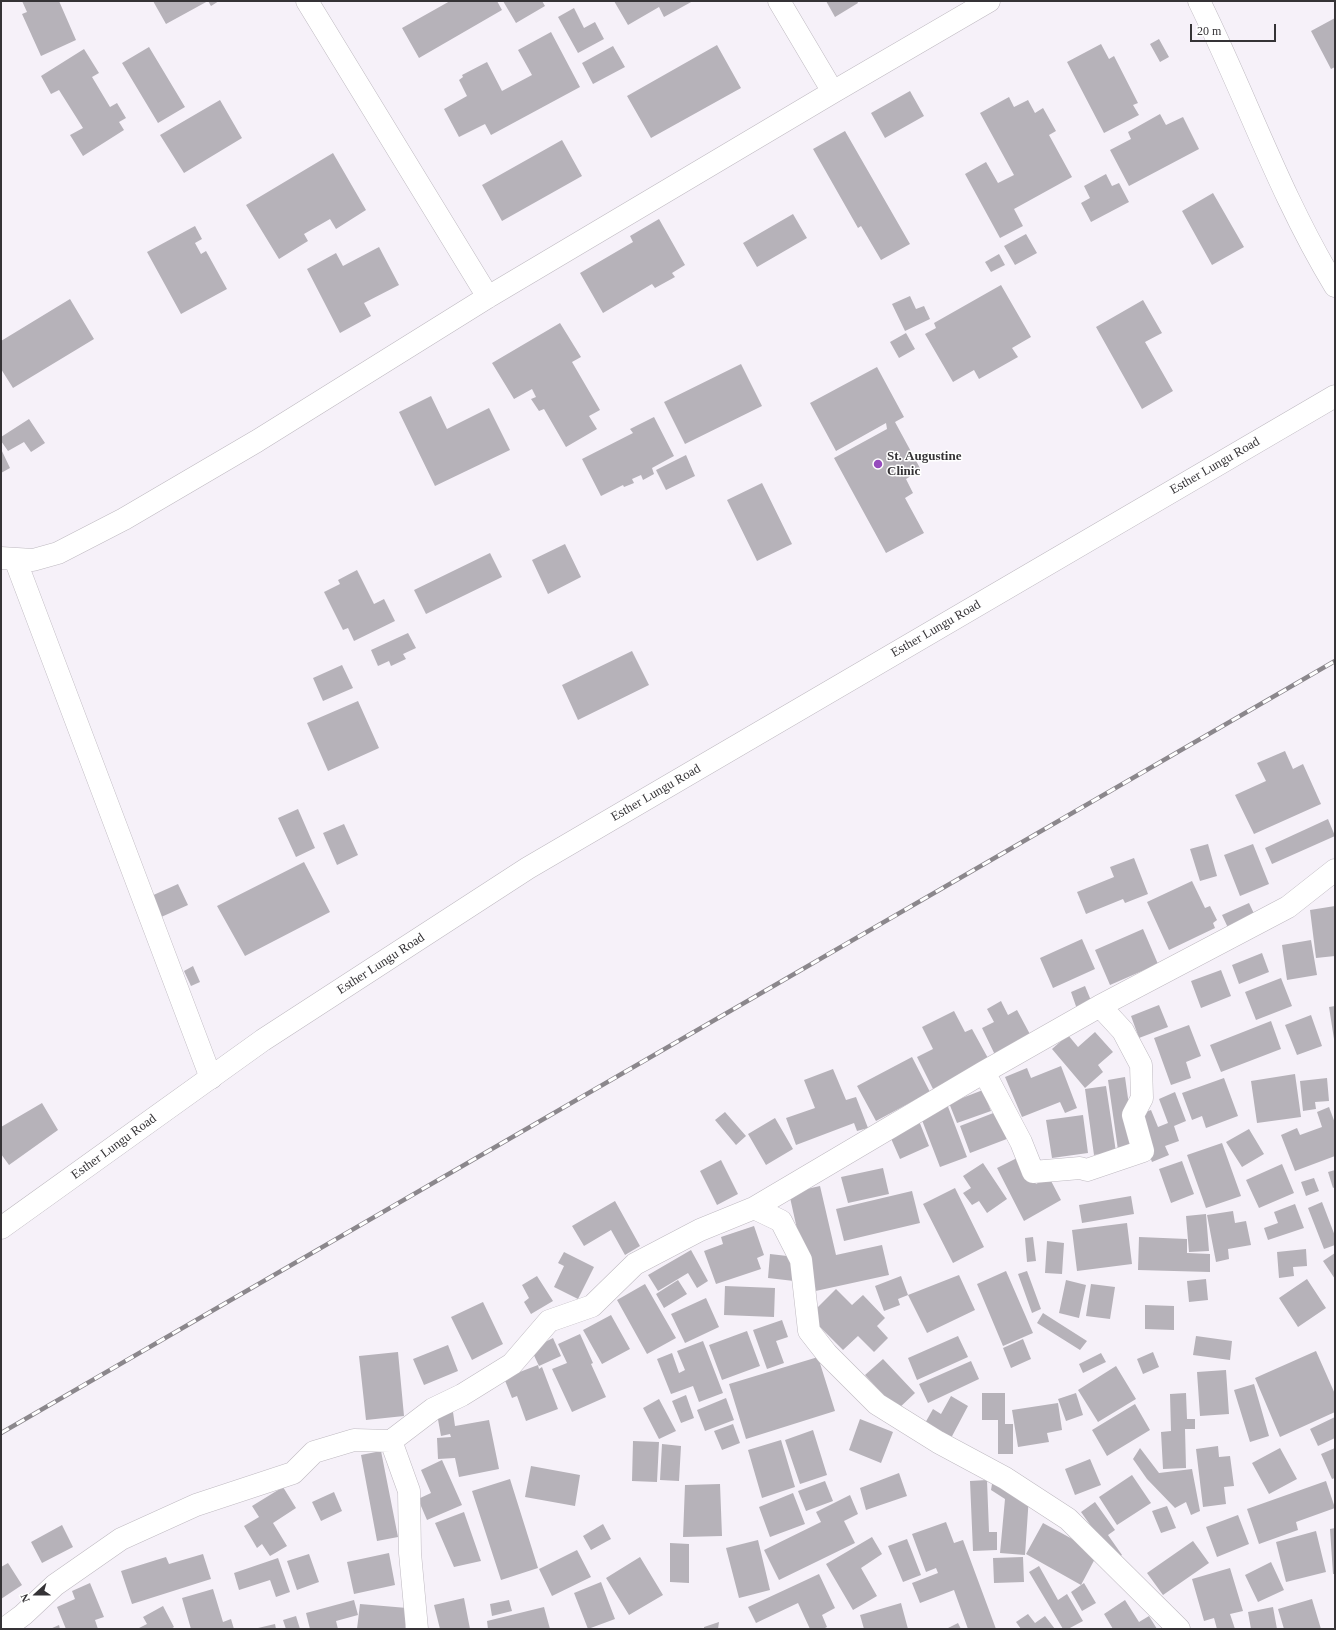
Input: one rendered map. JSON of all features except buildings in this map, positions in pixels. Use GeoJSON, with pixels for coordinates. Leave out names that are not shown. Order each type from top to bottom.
{"type":"FeatureCollection","features":[{"type":"Feature","properties":{"kind":"street"},"geometry":{"type":"LineString","coordinates":[[307,1],[488,297]]}},
{"type":"Feature","properties":{"kind":"street"},"geometry":{"type":"LineString","coordinates":[[779,1],[833,92]]}},
{"type":"Feature","properties":{"kind":"street"},"geometry":{"type":"LineString","coordinates":[[211,1078],[8,558],[33,560],[58,553],[124,519],[258,441],[488,297],[989,1]]}},
{"type":"Feature","properties":{"kind":"street"},"geometry":{"type":"LineString","coordinates":[[1199,1],[1218,38],[1294,214],[1335,286]]}},
{"type":"Feature","properties":{"kind":"street","name":"Esther Lungu Road"},"geometry":{"type":"LineString","coordinates":[[1,1228],[263,1040],[528,868],[1335,396]]}},
{"type":"Feature","properties":{"kind":"street"},"geometry":{"type":"LineString","coordinates":[[4,1629],[23,1615],[55,1585],[121,1540],[196,1505],[293,1473],[314,1452],[354,1440],[391,1441],[433,1409],[462,1395],[512,1364],[549,1321],[592,1306],[635,1264],[700,1230],[754,1208],[984,1072],[1100,1006],[1288,907],[1335,870]]}},
{"type":"Feature","properties":{"kind":"street"},"geometry":{"type":"LineString","coordinates":[[984,1072],[1021,1142],[1033,1172],[1080,1168],[1087,1170],[1143,1151],[1133,1115],[1142,1098],[1141,1065],[1123,1031],[1100,1006]]}},
{"type":"Feature","properties":{"kind":"street"},"geometry":{"type":"LineString","coordinates":[[754,1208],[781,1221],[801,1260],[809,1331],[827,1354],[877,1404],[938,1442],[1004,1478],[1068,1519],[1179,1629]]}},
{"type":"Feature","properties":{"kind":"street"},"geometry":{"type":"LineString","coordinates":[[391,1441],[409,1490],[410,1553],[417,1629]]}},
{"type":"Feature","properties":{"kind":"railway"},"geometry":{"type":"LineString","coordinates":[[1,1433],[1335,661]]}},
{"type":"Feature","properties":{"kind":"place","name":"St. Augustine Clinic"},"geometry":{"type":"Point","coordinates":[878,464]}}]}
